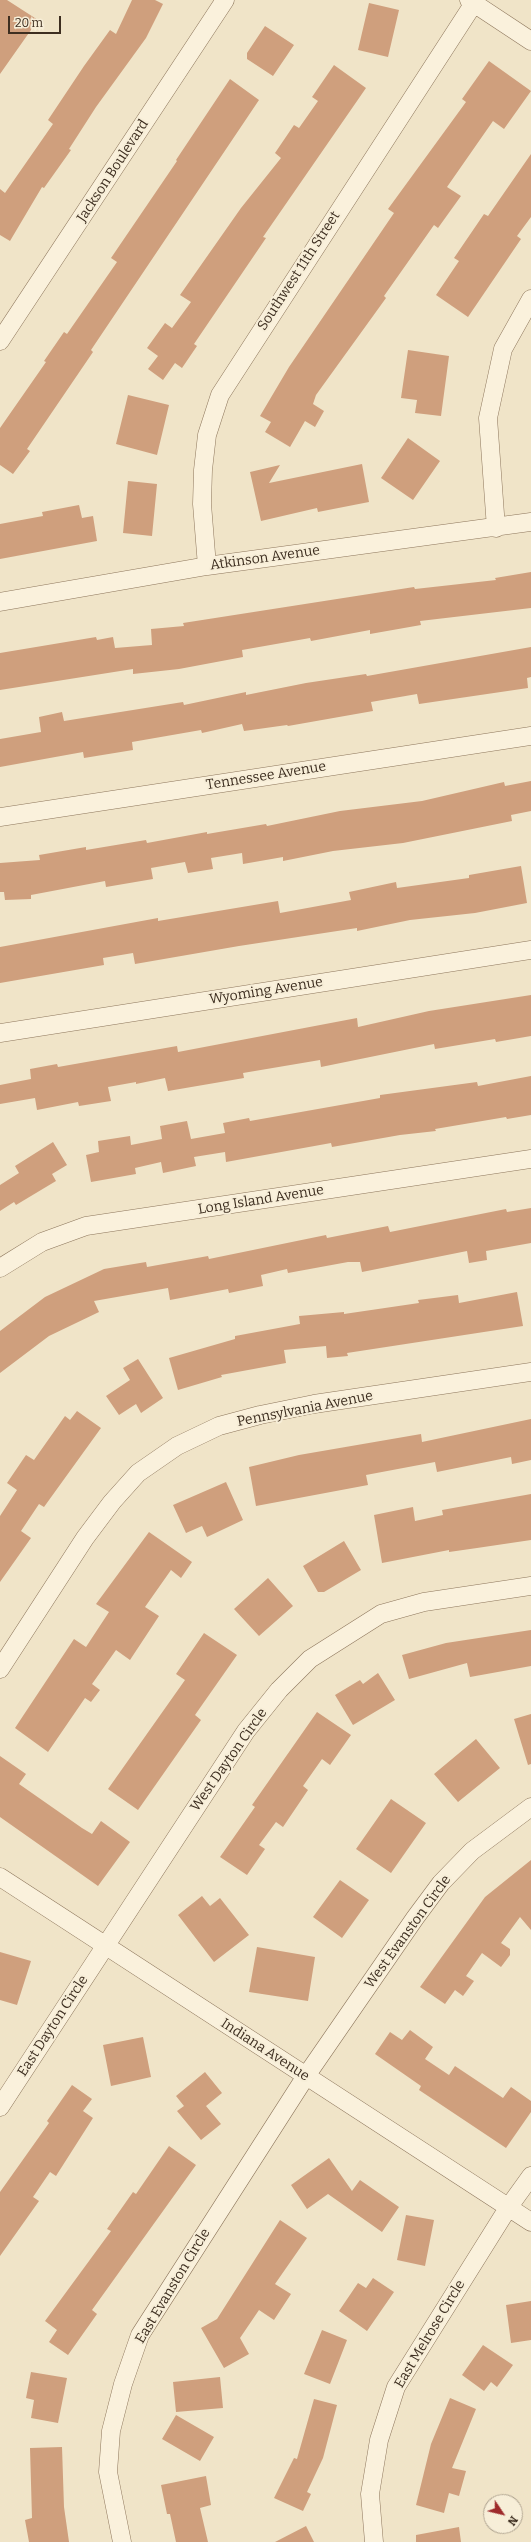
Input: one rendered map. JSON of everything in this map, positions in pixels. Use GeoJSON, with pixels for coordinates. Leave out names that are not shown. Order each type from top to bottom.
{"type":"FeatureCollection","features":[{"type":"Feature","properties":{"kind":"street","name":"Jackson Boulevard"},"geometry":{"type":"LineString","coordinates":[[0,341],[225,0]]}},
{"type":"Feature","properties":{"kind":"street"},"geometry":{"type":"LineString","coordinates":[[472,2],[531,41]]}},
{"type":"Feature","properties":{"kind":"street","name":"Southwest 11th Street"},"geometry":{"type":"LineString","coordinates":[[207,566],[202,504],[203,470],[207,435],[220,395],[472,2]]}},
{"type":"Feature","properties":{"kind":"street"},"geometry":{"type":"LineString","coordinates":[[496,528],[488,418],[504,349],[531,299]]}},
{"type":"Feature","properties":{"kind":"street","name":"Atkinson Avenue"},"geometry":{"type":"LineString","coordinates":[[0,602],[207,566],[496,528],[531,522]]}},
{"type":"Feature","properties":{"kind":"street","name":"Tennessee Avenue"},"geometry":{"type":"LineString","coordinates":[[0,817],[531,736]]}},
{"type":"Feature","properties":{"kind":"street","name":"Wyoming Avenue"},"geometry":{"type":"LineString","coordinates":[[0,1033],[531,950]]}},
{"type":"Feature","properties":{"kind":"street","name":"Long Island Avenue"},"geometry":{"type":"LineString","coordinates":[[0,1268],[42,1242],[86,1226],[531,1159]]}},
{"type":"Feature","properties":{"kind":"street","name":"Pennsylvania Avenue"},"geometry":{"type":"LineString","coordinates":[[0,1669],[85,1538],[112,1502],[138,1473],[177,1446],[219,1426],[260,1415],[314,1404],[531,1372]]}},
{"type":"Feature","properties":{"kind":"street","name":"West Dayton Circle"},"geometry":{"type":"LineString","coordinates":[[106,1945],[246,1731],[279,1690],[310,1659],[381,1614],[424,1602],[531,1586]]}},
{"type":"Feature","properties":{"kind":"street","name":"West Evanston Circle"},"geometry":{"type":"LineString","coordinates":[[306,2076],[441,1883],[472,1851],[531,1806]]}},
{"type":"Feature","properties":{"kind":"street","name":"Indiana Avenue"},"geometry":{"type":"LineString","coordinates":[[0,1877],[531,2222]]}},
{"type":"Feature","properties":{"kind":"street","name":"East Dayton Circle"},"geometry":{"type":"LineString","coordinates":[[0,2107],[106,1945]]}},
{"type":"Feature","properties":{"kind":"street","name":"East Evanston Circle"},"geometry":{"type":"LineString","coordinates":[[122,2542],[108,2472],[111,2431],[123,2384],[140,2335],[306,2076]]}},
{"type":"Feature","properties":{"kind":"street","name":"East Melrose Circle"},"geometry":{"type":"LineString","coordinates":[[374,2542],[370,2494],[379,2440],[396,2387],[508,2208],[531,2176]]}},
{"type":"Feature","properties":{"kind":"building"},"geometry":{"type":"Polygon","coordinates":[[[0,0],[7,0],[38,20],[0,74],[0,0]]]}},
{"type":"Feature","properties":{"kind":"building"},"geometry":{"type":"Polygon","coordinates":[[[132,0],[155,0],[163,4],[146,38],[96,107],[69,149],[71,150],[44,188],[42,187],[10,241],[0,235],[0,189],[5,193],[53,124],[48,120],[84,66],[110,30],[116,34],[132,0]]]}},
{"type":"Feature","properties":{"kind":"building"},"geometry":{"type":"Polygon","coordinates":[[[369,3],[399,10],[388,57],[358,50],[369,3]]]}},
{"type":"Feature","properties":{"kind":"building"},"geometry":{"type":"Polygon","coordinates":[[[265,26],[294,45],[273,76],[247,59],[247,53],[265,26]]]}},
{"type":"Feature","properties":{"kind":"building"},"geometry":{"type":"Polygon","coordinates":[[[489,61],[531,91],[504,129],[493,121],[447,187],[461,196],[438,228],[434,225],[384,296],[386,298],[316,395],[313,404],[324,411],[315,427],[305,421],[290,447],[265,432],[271,422],[260,416],[289,367],[394,213],[388,209],[466,102],[462,99],[489,61]]]}},
{"type":"Feature","properties":{"kind":"building"},"geometry":{"type":"Polygon","coordinates":[[[334,65],[366,88],[263,237],[266,238],[194,344],[197,346],[182,368],[175,363],[163,380],[148,369],[158,356],[147,348],[165,323],[172,328],[191,302],[180,295],[241,208],[281,158],[275,153],[294,125],[299,128],[318,101],[312,97],[334,65]]]}},
{"type":"Feature","properties":{"kind":"building"},"geometry":{"type":"Polygon","coordinates":[[[230,79],[259,100],[91,350],[93,352],[27,449],[30,451],[13,474],[0,465],[0,428],[46,362],[44,361],[64,332],[67,334],[117,262],[111,258],[177,161],[176,160],[230,79]]]}},
{"type":"Feature","properties":{"kind":"building"},"geometry":{"type":"Polygon","coordinates":[[[531,154],[531,217],[517,236],[521,239],[468,317],[436,295],[459,261],[454,258],[484,214],[488,216],[531,154]]]}},
{"type":"Feature","properties":{"kind":"building"},"geometry":{"type":"Polygon","coordinates":[[[408,350],[449,356],[441,416],[415,413],[417,400],[401,398],[408,350]]]}},
{"type":"Feature","properties":{"kind":"building"},"geometry":{"type":"Polygon","coordinates":[[[128,395],[169,405],[157,455],[116,444],[128,395]]]}},
{"type":"Feature","properties":{"kind":"building"},"geometry":{"type":"Polygon","coordinates":[[[408,438],[440,461],[413,500],[381,478],[408,438]]]}},
{"type":"Feature","properties":{"kind":"building"},"geometry":{"type":"Polygon","coordinates":[[[362,464],[369,502],[318,512],[317,508],[261,521],[250,472],[280,465],[269,483],[362,464]]]}},
{"type":"Feature","properties":{"kind":"building"},"geometry":{"type":"Polygon","coordinates":[[[128,481],[157,484],[152,536],[123,533],[128,481]]]}},
{"type":"Feature","properties":{"kind":"building"},"geometry":{"type":"Polygon","coordinates":[[[79,505],[82,518],[93,516],[97,541],[0,559],[0,524],[43,516],[42,512],[79,505]]]}},
{"type":"Feature","properties":{"kind":"building"},"geometry":{"type":"Polygon","coordinates":[[[531,572],[531,608],[420,621],[421,625],[370,634],[370,630],[311,641],[310,638],[242,650],[243,657],[179,669],[133,674],[133,669],[0,690],[0,653],[96,637],[97,640],[113,637],[115,648],[152,645],[151,629],[184,626],[183,623],[414,587],[415,589],[496,580],[495,578],[531,572]]]}},
{"type":"Feature","properties":{"kind":"building"},"geometry":{"type":"Polygon","coordinates":[[[531,647],[531,677],[527,678],[528,688],[419,704],[417,694],[371,702],[373,711],[288,726],[244,731],[242,724],[202,733],[201,730],[132,742],[133,750],[84,758],[83,752],[0,767],[0,739],[41,732],[39,717],[62,712],[64,721],[183,702],[184,705],[246,692],[246,695],[306,683],[366,674],[367,676],[531,647]]]}},
{"type":"Feature","properties":{"kind":"building"},"geometry":{"type":"Polygon","coordinates":[[[531,781],[531,811],[511,815],[512,821],[403,843],[333,851],[283,861],[283,857],[243,864],[242,853],[211,858],[213,869],[188,873],[185,862],[151,868],[153,879],[106,887],[105,881],[31,895],[31,899],[5,900],[4,892],[0,892],[0,863],[40,860],[39,855],[86,847],[86,850],[146,840],[147,843],[207,832],[207,834],[266,824],[267,826],[340,811],[422,801],[504,782],[505,786],[531,781]]]}},
{"type":"Feature","properties":{"kind":"building"},"geometry":{"type":"Polygon","coordinates":[[[521,866],[527,903],[475,913],[410,920],[357,931],[357,928],[135,964],[133,953],[103,958],[104,965],[0,983],[0,947],[158,918],[158,921],[278,901],[280,913],[351,900],[349,892],[396,882],[397,888],[469,878],[469,875],[521,866]]]}},
{"type":"Feature","properties":{"kind":"building"},"geometry":{"type":"Polygon","coordinates":[[[531,995],[531,1036],[496,1042],[495,1039],[435,1049],[434,1044],[321,1067],[320,1060],[243,1073],[244,1078],[168,1091],[165,1078],[136,1084],[136,1082],[108,1087],[111,1101],[79,1106],[78,1102],[37,1110],[35,1098],[0,1104],[0,1085],[31,1079],[30,1069],[57,1064],[58,1067],[177,1046],[178,1052],[357,1018],[358,1027],[429,1011],[531,995]]]}},
{"type":"Feature","properties":{"kind":"building"},"geometry":{"type":"Polygon","coordinates":[[[531,1076],[531,1115],[507,1119],[506,1117],[435,1129],[436,1131],[400,1135],[332,1147],[331,1143],[226,1162],[225,1152],[194,1157],[196,1166],[163,1173],[161,1162],[135,1168],[136,1174],[91,1182],[86,1155],[99,1152],[98,1141],[130,1136],[131,1145],[162,1139],[160,1126],[187,1121],[191,1139],[225,1133],[223,1123],[249,1118],[250,1121],[380,1098],[380,1095],[477,1082],[478,1086],[531,1076]]]}},
{"type":"Feature","properties":{"kind":"building"},"geometry":{"type":"Polygon","coordinates":[[[53,1142],[67,1165],[52,1174],[56,1181],[16,1205],[14,1202],[0,1211],[0,1185],[19,1173],[15,1166],[53,1142]]]}},
{"type":"Feature","properties":{"kind":"building"},"geometry":{"type":"Polygon","coordinates":[[[531,1208],[531,1243],[486,1251],[487,1260],[469,1263],[467,1251],[362,1272],[360,1262],[348,1262],[288,1273],[287,1269],[261,1275],[263,1286],[229,1293],[228,1289],[170,1300],[168,1288],[94,1301],[99,1312],[49,1336],[0,1373],[0,1331],[45,1297],[104,1269],[146,1262],[147,1267],[208,1256],[209,1259],[326,1235],[327,1238],[388,1226],[390,1232],[506,1209],[507,1212],[531,1208]]]}},
{"type":"Feature","properties":{"kind":"building"},"geometry":{"type":"Polygon","coordinates":[[[517,1292],[523,1326],[347,1353],[348,1356],[327,1358],[326,1346],[284,1350],[286,1363],[221,1375],[222,1377],[178,1390],[169,1358],[235,1339],[235,1336],[300,1324],[299,1316],[344,1312],[344,1314],[419,1303],[418,1300],[458,1295],[459,1303],[517,1292]]]}},
{"type":"Feature","properties":{"kind":"building"},"geometry":{"type":"Polygon","coordinates":[[[138,1359],[163,1398],[141,1413],[136,1404],[119,1415],[106,1396],[130,1380],[123,1368],[138,1359]]]}},
{"type":"Feature","properties":{"kind":"building"},"geometry":{"type":"Polygon","coordinates":[[[77,1411],[101,1428],[44,1507],[39,1504],[21,1531],[31,1538],[0,1582],[0,1516],[17,1490],[7,1483],[26,1455],[34,1460],[65,1416],[70,1420],[77,1411]]]}},
{"type":"Feature","properties":{"kind":"building"},"geometry":{"type":"Polygon","coordinates":[[[531,1419],[531,1460],[512,1464],[511,1457],[437,1472],[435,1462],[366,1475],[368,1485],[256,1506],[249,1467],[299,1455],[421,1434],[422,1442],[531,1419]]]}},
{"type":"Feature","properties":{"kind":"building"},"geometry":{"type":"Polygon","coordinates":[[[226,1482],[243,1520],[207,1537],[202,1526],[186,1533],[173,1505],[226,1482]]]}},
{"type":"Feature","properties":{"kind":"building"},"geometry":{"type":"Polygon","coordinates":[[[531,1494],[531,1540],[449,1552],[449,1550],[382,1563],[374,1515],[413,1507],[415,1521],[443,1515],[442,1510],[531,1494]]]}},
{"type":"Feature","properties":{"kind":"building"},"geometry":{"type":"Polygon","coordinates":[[[149,1532],[192,1562],[181,1578],[171,1570],[145,1607],[159,1616],[130,1660],[116,1650],[92,1684],[100,1690],[91,1702],[85,1698],[48,1752],[15,1728],[74,1639],[86,1647],[109,1612],[96,1604],[149,1532]]]}},
{"type":"Feature","properties":{"kind":"building"},"geometry":{"type":"Polygon","coordinates":[[[344,1541],[361,1570],[324,1592],[318,1592],[303,1566],[344,1541]]]}},
{"type":"Feature","properties":{"kind":"building"},"geometry":{"type":"Polygon","coordinates":[[[268,1578],[293,1606],[259,1636],[234,1609],[268,1578]]]}},
{"type":"Feature","properties":{"kind":"building"},"geometry":{"type":"Polygon","coordinates":[[[531,1630],[531,1666],[470,1677],[467,1663],[409,1679],[402,1655],[446,1643],[531,1630]]]}},
{"type":"Feature","properties":{"kind":"building"},"geometry":{"type":"Polygon","coordinates":[[[204,1633],[237,1655],[195,1715],[201,1720],[138,1810],[108,1789],[185,1680],[176,1674],[204,1633]]]}},
{"type":"Feature","properties":{"kind":"building"},"geometry":{"type":"Polygon","coordinates":[[[378,1673],[395,1700],[353,1725],[335,1695],[360,1680],[363,1684],[378,1673]]]}},
{"type":"Feature","properties":{"kind":"building"},"geometry":{"type":"Polygon","coordinates":[[[317,1712],[351,1735],[330,1765],[322,1759],[303,1786],[308,1790],[283,1827],[276,1822],[259,1845],[265,1849],[247,1875],[220,1857],[255,1807],[252,1805],[317,1712]]]}},
{"type":"Feature","properties":{"kind":"building"},"geometry":{"type":"Polygon","coordinates":[[[531,1714],[531,1764],[528,1765],[514,1719],[531,1714]]]}},
{"type":"Feature","properties":{"kind":"building"},"geometry":{"type":"Polygon","coordinates":[[[476,1739],[500,1768],[458,1802],[434,1774],[476,1739]]]}},
{"type":"Feature","properties":{"kind":"building"},"geometry":{"type":"Polygon","coordinates":[[[0,1756],[26,1774],[19,1784],[82,1828],[92,1834],[101,1821],[130,1842],[98,1886],[0,1817],[0,1756]]]}},
{"type":"Feature","properties":{"kind":"building"},"geometry":{"type":"Polygon","coordinates":[[[391,1799],[426,1823],[391,1873],[356,1849],[391,1799]]]}},
{"type":"Feature","properties":{"kind":"building"},"geometry":{"type":"Polygon","coordinates":[[[531,1860],[531,1930],[520,1917],[501,1943],[510,1949],[510,1955],[501,1967],[482,1953],[466,1976],[474,1981],[463,1996],[455,1990],[445,2004],[420,1987],[485,1897],[531,1860]]]}},
{"type":"Feature","properties":{"kind":"building"},"geometry":{"type":"Polygon","coordinates":[[[340,1880],[369,1900],[342,1938],[313,1917],[340,1880]]]}},
{"type":"Feature","properties":{"kind":"building"},"geometry":{"type":"Polygon","coordinates":[[[202,1896],[210,1906],[220,1898],[249,1935],[214,1962],[178,1915],[202,1896]]]}},
{"type":"Feature","properties":{"kind":"building"},"geometry":{"type":"Polygon","coordinates":[[[257,1947],[315,1957],[308,2001],[249,1992],[257,1947]]]}},
{"type":"Feature","properties":{"kind":"building"},"geometry":{"type":"Polygon","coordinates":[[[0,1952],[31,1961],[17,2005],[0,2000],[0,1952]]]}},
{"type":"Feature","properties":{"kind":"building"},"geometry":{"type":"Polygon","coordinates":[[[410,2030],[433,2047],[425,2059],[449,2075],[455,2066],[503,2098],[511,2087],[531,2101],[531,2112],[506,2148],[419,2090],[421,2086],[375,2054],[390,2032],[402,2040],[410,2030]]]}},
{"type":"Feature","properties":{"kind":"building"},"geometry":{"type":"Polygon","coordinates":[[[143,2037],[151,2077],[111,2086],[103,2045],[143,2037]]]}},
{"type":"Feature","properties":{"kind":"building"},"geometry":{"type":"Polygon","coordinates":[[[205,2072],[222,2093],[206,2106],[221,2124],[201,2140],[177,2111],[184,2106],[176,2096],[205,2072]]]}},
{"type":"Feature","properties":{"kind":"building"},"geometry":{"type":"Polygon","coordinates":[[[72,2085],[92,2099],[83,2111],[93,2118],[56,2176],[50,2172],[33,2197],[39,2201],[0,2256],[0,2192],[49,2123],[47,2121],[72,2085]]]}},
{"type":"Feature","properties":{"kind":"building"},"geometry":{"type":"Polygon","coordinates":[[[169,2146],[196,2165],[92,2310],[97,2314],[68,2355],[49,2342],[57,2330],[45,2321],[111,2231],[107,2229],[133,2192],[136,2194],[169,2146]]]}},
{"type":"Feature","properties":{"kind":"building"},"geometry":{"type":"Polygon","coordinates":[[[329,2158],[352,2191],[360,2180],[399,2207],[382,2232],[328,2194],[307,2209],[291,2185],[329,2158]]]}},
{"type":"Feature","properties":{"kind":"building"},"geometry":{"type":"Polygon","coordinates":[[[406,2215],[434,2220],[425,2266],[397,2260],[406,2215]]]}},
{"type":"Feature","properties":{"kind":"building"},"geometry":{"type":"Polygon","coordinates":[[[280,2220],[307,2238],[275,2284],[291,2294],[274,2320],[259,2310],[240,2338],[249,2354],[224,2368],[201,2328],[217,2319],[280,2220]]]}},
{"type":"Feature","properties":{"kind":"building"},"geometry":{"type":"Polygon","coordinates":[[[373,2278],[394,2292],[367,2331],[339,2311],[358,2283],[366,2288],[373,2278]]]}},
{"type":"Feature","properties":{"kind":"building"},"geometry":{"type":"Polygon","coordinates":[[[531,2301],[531,2340],[511,2343],[506,2305],[531,2301]]]}},
{"type":"Feature","properties":{"kind":"building"},"geometry":{"type":"Polygon","coordinates":[[[322,2330],[347,2340],[330,2384],[304,2374],[322,2330]]]}},
{"type":"Feature","properties":{"kind":"building"},"geometry":{"type":"Polygon","coordinates":[[[483,2345],[513,2365],[497,2387],[491,2382],[484,2391],[462,2375],[483,2345]]]}},
{"type":"Feature","properties":{"kind":"building"},"geometry":{"type":"Polygon","coordinates":[[[31,2372],[67,2378],[58,2423],[31,2418],[34,2400],[26,2398],[31,2372]]]}},
{"type":"Feature","properties":{"kind":"building"},"geometry":{"type":"Polygon","coordinates":[[[220,2377],[223,2408],[176,2412],[173,2382],[220,2377]]]}},
{"type":"Feature","properties":{"kind":"building"},"geometry":{"type":"Polygon","coordinates":[[[450,2398],[476,2409],[452,2468],[466,2471],[459,2496],[449,2493],[444,2513],[416,2505],[431,2444],[450,2398]]]}},
{"type":"Feature","properties":{"kind":"building"},"geometry":{"type":"Polygon","coordinates":[[[314,2399],[337,2405],[323,2458],[307,2492],[311,2494],[303,2511],[274,2498],[294,2458],[297,2459],[314,2399]]]}},
{"type":"Feature","properties":{"kind":"building"},"geometry":{"type":"Polygon","coordinates":[[[176,2415],[214,2437],[200,2461],[162,2439],[176,2415]]]}},
{"type":"Feature","properties":{"kind":"building"},"geometry":{"type":"Polygon","coordinates":[[[62,2447],[64,2507],[69,2542],[29,2542],[25,2520],[32,2518],[30,2448],[62,2447]]]}},
{"type":"Feature","properties":{"kind":"building"},"geometry":{"type":"Polygon","coordinates":[[[206,2476],[211,2505],[200,2508],[208,2542],[176,2542],[170,2514],[167,2514],[161,2485],[206,2476]]]}},
{"type":"Feature","properties":{"kind":"building"},"geometry":{"type":"Polygon","coordinates":[[[306,2526],[314,2542],[275,2542],[306,2526]]]}},
{"type":"Feature","properties":{"kind":"building"},"geometry":{"type":"Polygon","coordinates":[[[459,2527],[461,2542],[416,2542],[416,2535],[459,2527]]]}}]}
